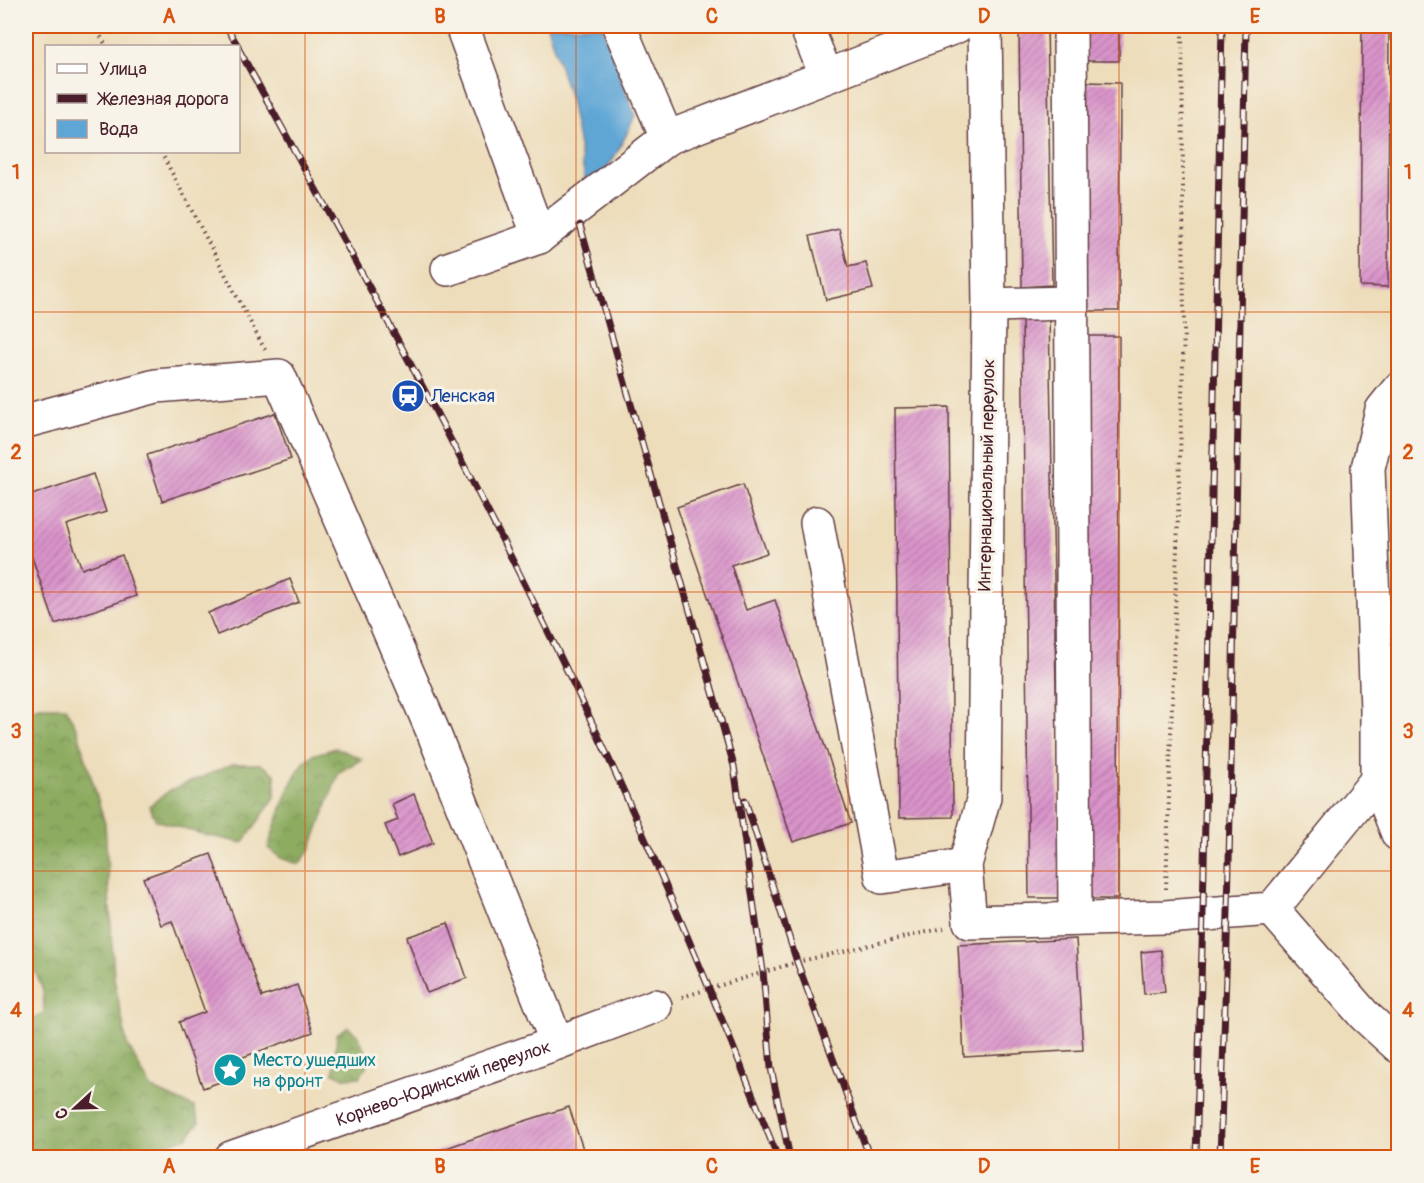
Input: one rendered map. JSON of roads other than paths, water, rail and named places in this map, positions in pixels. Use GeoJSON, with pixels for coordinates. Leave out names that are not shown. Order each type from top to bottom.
{"type":"FeatureCollection","features":[{"type":"Feature","properties":{"kind":"street"},"geometry":{"type":"LineString","coordinates":[[462,26],[539,237]]}},
{"type":"Feature","properties":{"kind":"street"},"geometry":{"type":"LineString","coordinates":[[619,26],[667,138]]}},
{"type":"Feature","properties":{"kind":"street"},"geometry":{"type":"LineString","coordinates":[[806,26],[826,75]]}},
{"type":"Feature","properties":{"kind":"street"},"geometry":{"type":"LineString","coordinates":[[448,269],[539,237],[667,138],[957,26]]}},
{"type":"Feature","properties":{"kind":"street","name":"Интернациональный переулок"},"geometry":{"type":"LineString","coordinates":[[985,26],[989,305],[984,797],[965,865],[970,922],[1075,919]]}},
{"type":"Feature","properties":{"kind":"street"},"geometry":{"type":"LineString","coordinates":[[1070,26],[1075,919],[1165,917],[1272,909],[1388,769]]}},
{"type":"Feature","properties":{"kind":"street"},"geometry":{"type":"LineString","coordinates":[[989,305],[1071,303]]}},
{"type":"Feature","properties":{"kind":"street"},"geometry":{"type":"LineString","coordinates":[[26,421],[156,386],[279,376],[429,723],[557,1043]]}},
{"type":"Feature","properties":{"kind":"street"},"geometry":{"type":"LineString","coordinates":[[1398,390],[1382,410],[1368,468],[1377,709],[1398,834]]}},
{"type":"Feature","properties":{"kind":"street"},"geometry":{"type":"LineString","coordinates":[[817,523],[882,877],[965,865]]}},
{"type":"Feature","properties":{"kind":"street"},"geometry":{"type":"LineString","coordinates":[[1272,909],[1364,1015],[1398,1046]]}},
{"type":"Feature","properties":{"kind":"street","name":"Корнево-Юдинский переулок"},"geometry":{"type":"LineString","coordinates":[[231,1158],[655,1006]]}},
{"type":"Feature","properties":{"kind":"water"},"geometry":{"type":"Polygon","coordinates":[[[547,26],[602,26],[635,116],[610,164],[603,172],[586,183],[570,99],[547,26]]]}},
{"type":"Feature","properties":{"kind":"railway"},"geometry":{"type":"LineString","coordinates":[[226,26],[237,45]]}},
{"type":"Feature","properties":{"kind":"railway"},"geometry":{"type":"LineString","coordinates":[[1196,1158],[1222,26]]}},
{"type":"Feature","properties":{"kind":"railway"},"geometry":{"type":"LineString","coordinates":[[1220,1158],[1228,912],[1246,26]]}},
{"type":"Feature","properties":{"kind":"railway"},"geometry":{"type":"LineString","coordinates":[[240,52],[453,443],[574,685],[629,802],[680,920],[778,1158]]}},
{"type":"Feature","properties":{"kind":"railway"},"geometry":{"type":"LineString","coordinates":[[580,225],[734,766],[763,971],[771,1068],[790,1158]]}},
{"type":"Feature","properties":{"kind":"railway"},"geometry":{"type":"LineString","coordinates":[[745,800],[797,962],[870,1158]]}},
{"type":"Feature","properties":{"kind":"place","name":"Ленская"},"geometry":{"type":"Point","coordinates":[408,396]}},
{"type":"Feature","properties":{"kind":"place","name":"Место ушедших на фронт"},"geometry":{"type":"Point","coordinates":[230,1070]}}]}
